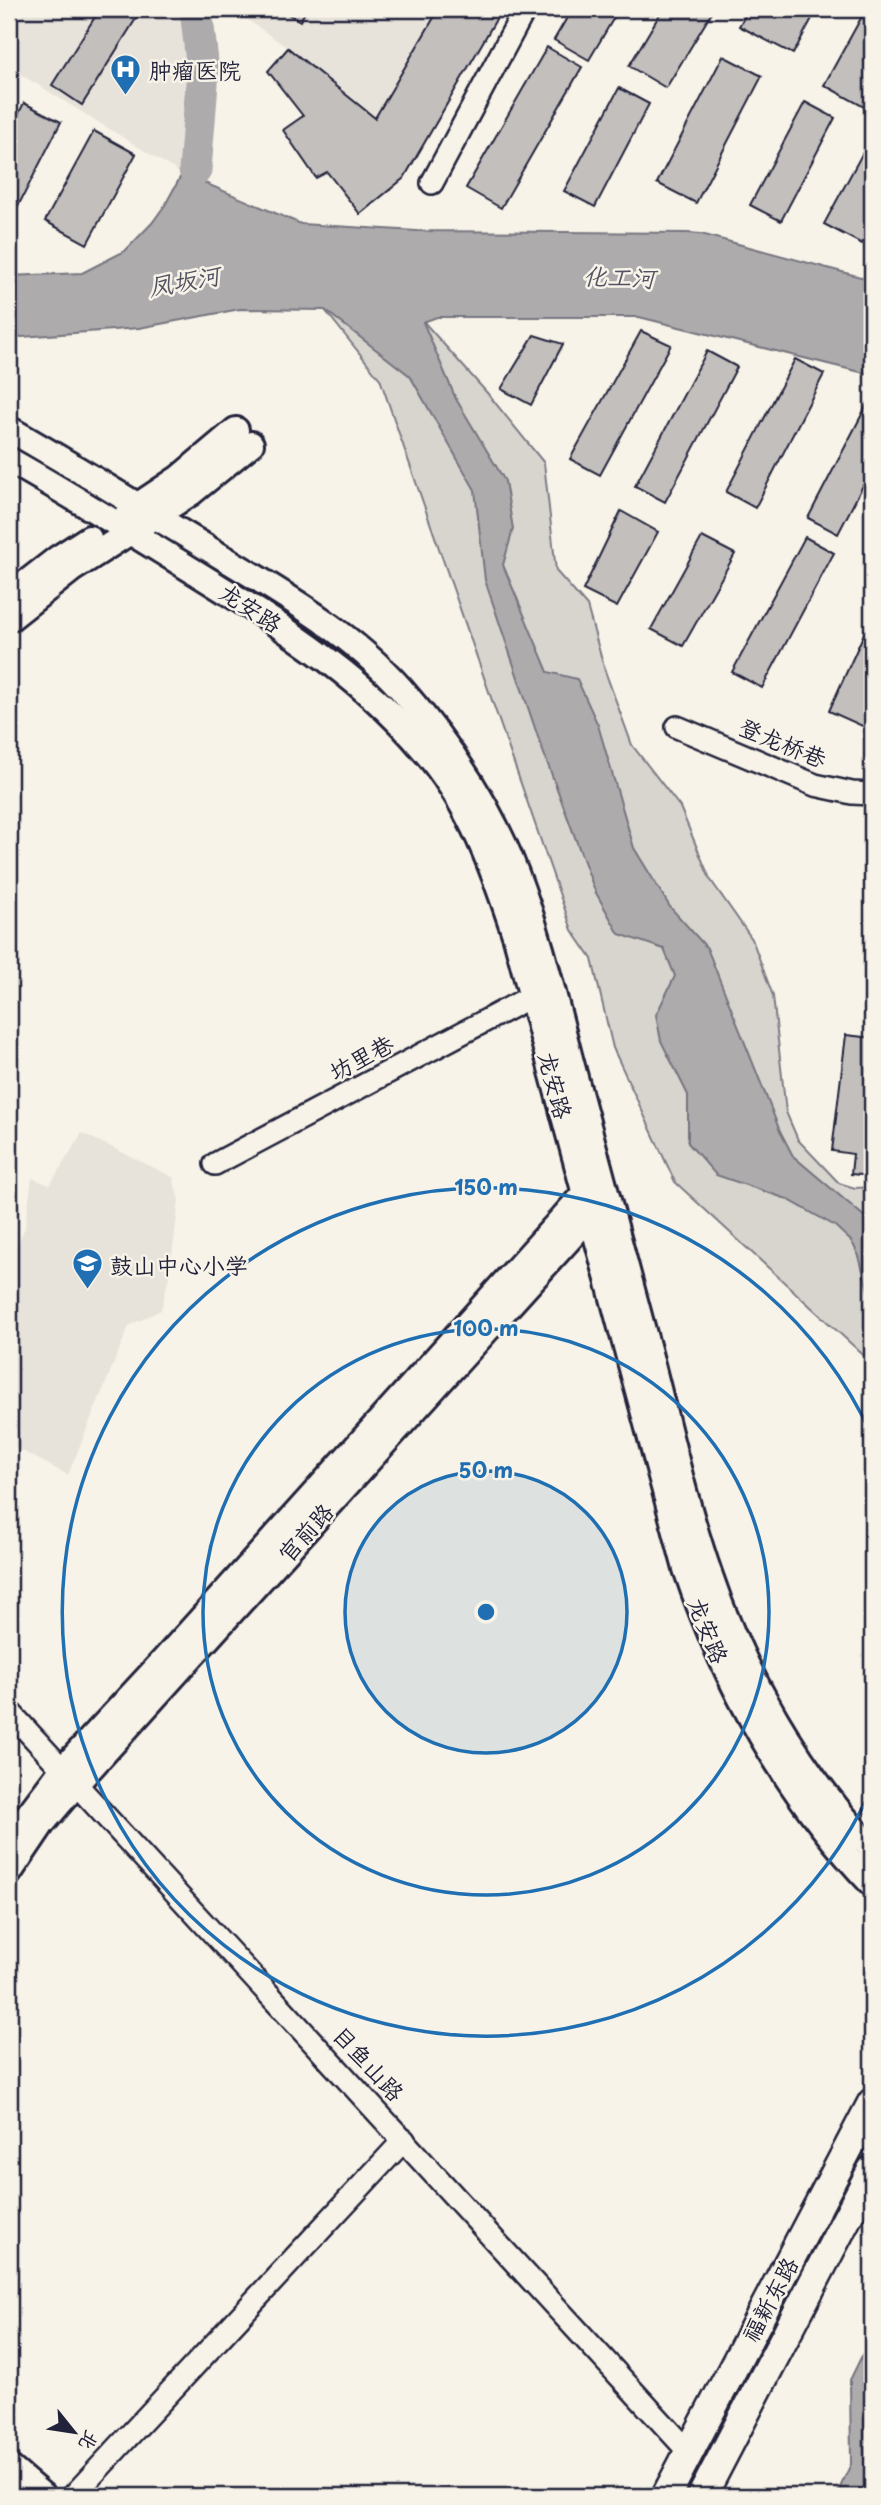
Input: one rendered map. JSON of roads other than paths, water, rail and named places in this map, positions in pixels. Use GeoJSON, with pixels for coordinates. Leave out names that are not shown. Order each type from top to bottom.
{"type":"FeatureCollection","features":[{"type":"Feature","properties":{"kind":"main road","name":"龙安路"},"geometry":{"type":"LineString","coordinates":[[9,429],[147,510],[286,597],[353,644],[402,690],[450,750],[474,788],[500,836],[524,895],[686,1569],[713,1645],[766,1746],[837,1844],[872,1884]]}},
{"type":"Feature","properties":{"kind":"main road"},"geometry":{"type":"LineString","coordinates":[[9,619],[122,527],[147,510],[191,493],[244,437]]}},
{"type":"Feature","properties":{"kind":"main road","name":"龙安路"},"geometry":{"type":"LineString","coordinates":[[9,460],[281,625],[358,686],[413,739],[439,769],[475,830],[501,890],[596,1194],[697,1537],[736,1644],[750,1674],[788,1737],[829,1796],[872,1849]]}},
{"type":"Feature","properties":{"kind":"main road"},"geometry":{"type":"LineString","coordinates":[[9,596],[58,558],[122,527]]}},
{"type":"Feature","properties":{"kind":"main road","name":"官前路"},"geometry":{"type":"LineString","coordinates":[[9,1840],[69,1777],[174,1649],[596,1194]]}},
{"type":"Feature","properties":{"kind":"main road","name":"官前路"},"geometry":{"type":"LineString","coordinates":[[9,1873],[69,1777]]}},
{"type":"Feature","properties":{"kind":"main road","name":"福新东路"},"geometry":{"type":"LineString","coordinates":[[666,2496],[872,2103]]}},
{"type":"Feature","properties":{"kind":"main road","name":"福新东路"},"geometry":{"type":"LineString","coordinates":[[702,2496],[872,2170]]}},
{"type":"Feature","properties":{"kind":"main road"},"geometry":{"type":"LineString","coordinates":[[9,2467],[43,2496]]}},
{"type":"Feature","properties":{"kind":"street"},"geometry":{"type":"LineString","coordinates":[[432,183],[525,9]]}},
{"type":"Feature","properties":{"kind":"street","name":"登龙桥巷"},"geometry":{"type":"LineString","coordinates":[[677,727],[815,785],[852,793],[872,794]]}},
{"type":"Feature","properties":{"kind":"street","name":"坊里巷"},"geometry":{"type":"LineString","coordinates":[[215,1164],[532,996]]}},
{"type":"Feature","properties":{"kind":"street","name":"目鱼山路"},"geometry":{"type":"LineString","coordinates":[[9,1712],[689,2452]]}},
{"type":"Feature","properties":{"kind":"street"},"geometry":{"type":"LineString","coordinates":[[73,2496],[404,2140]]}},
{"type":"Feature","properties":{"kind":"water"},"geometry":{"type":"Polygon","coordinates":[[[188,9],[202,9],[213,124],[200,181],[301,224],[417,231],[701,234],[872,280],[872,375],[639,317],[437,317],[423,322],[456,399],[505,481],[513,529],[503,565],[548,672],[577,679],[598,725],[634,848],[670,907],[707,948],[780,1131],[793,1156],[872,1223],[872,1306],[859,1256],[852,1242],[835,1226],[787,1199],[716,1175],[688,1143],[688,1095],[661,1041],[656,1015],[675,976],[664,949],[619,934],[595,891],[540,743],[485,580],[475,490],[410,376],[325,310],[240,309],[139,328],[22,337],[9,335],[9,276],[82,273],[125,251],[165,205],[182,174],[200,124],[188,9]]]}},
{"type":"Feature","properties":{"kind":"water"},"geometry":{"type":"Polygon","coordinates":[[[872,2335],[872,2490],[869,2496],[836,2496],[851,2464],[850,2380],[872,2335]]]}},
{"type":"Feature","properties":{"kind":"waterway"},"geometry":{"type":"LineString","coordinates":[[195,170],[203,71],[196,9]]}},
{"type":"Feature","properties":{"kind":"place","name":"肿瘤医院"},"geometry":{"type":"Point","coordinates":[126,96]}},
{"type":"Feature","properties":{"kind":"place","name":"鼓山中心小学"},"geometry":{"type":"Point","coordinates":[87,1291]}},
{"type":"Feature","properties":{"kind":"water label","name":"化工河"},"geometry":{"type":"Point","coordinates":[619,276]}},
{"type":"Feature","properties":{"kind":"water label","name":"凤坂河"},"geometry":{"type":"Point","coordinates":[184,280]}}]}
